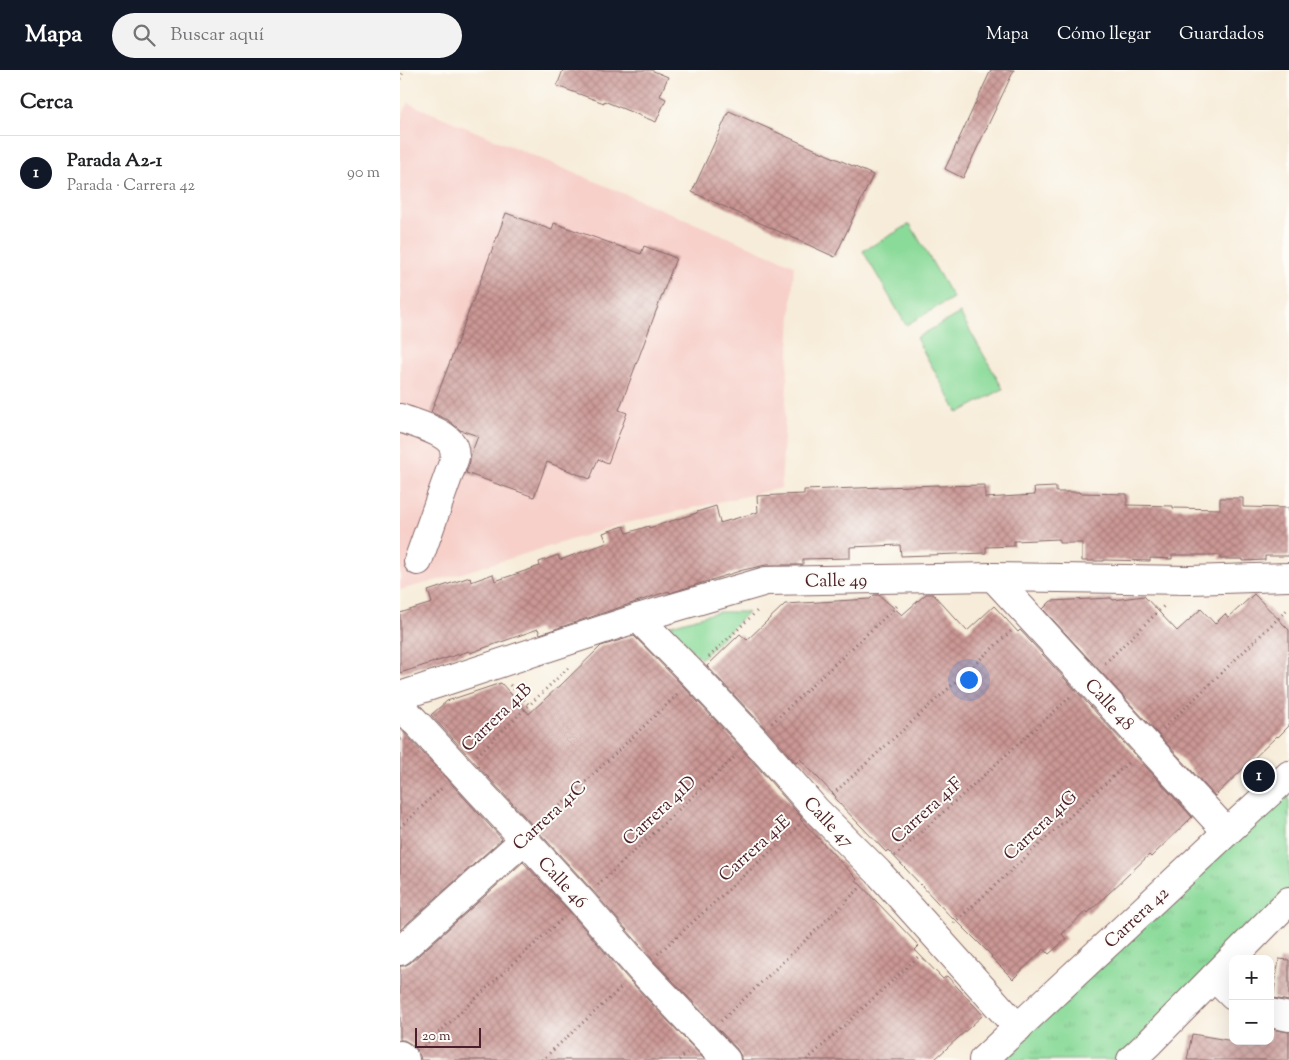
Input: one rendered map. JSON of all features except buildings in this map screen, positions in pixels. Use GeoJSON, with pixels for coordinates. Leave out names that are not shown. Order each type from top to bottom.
{"type":"FeatureCollection","features":[{"type":"Feature","properties":{"kind":"street"},"geometry":{"type":"LineString","coordinates":[[400,418],[447,438],[454,448],[454,457],[418,561]]}},
{"type":"Feature","properties":{"kind":"street","name":"Calle 49"},"geometry":{"type":"LineString","coordinates":[[400,696],[638,618],[766,582],[993,577],[1190,580],[1289,577]]}},
{"type":"Feature","properties":{"kind":"street","name":"Calle 48"},"geometry":{"type":"LineString","coordinates":[[993,577],[1227,832]]}},
{"type":"Feature","properties":{"kind":"street","name":"Calle 47"},"geometry":{"type":"LineString","coordinates":[[638,618],[754,739],[816,810],[878,872],[1018,1028]]}},
{"type":"Feature","properties":{"kind":"street","name":"Calle 46"},"geometry":{"type":"LineString","coordinates":[[400,705],[581,901],[640,970],[726,1060]]}},
{"type":"Feature","properties":{"kind":"street","name":"Carrera 42"},"geometry":{"type":"LineString","coordinates":[[983,1060],[1289,775]]}},
{"type":"Feature","properties":{"kind":"street","name":"Carrera 41C"},"geometry":{"type":"LineString","coordinates":[[400,950],[524,840]]}},
{"type":"Feature","properties":{"kind":"street"},"geometry":{"type":"LineString","coordinates":[[1131,1060],[1152,1051],[1214,977],[1283,913]]}},
{"type":"Feature","properties":{"kind":"street"},"geometry":{"type":"LineString","coordinates":[[1214,977],[1229,992]]}},
{"type":"Feature","properties":{"kind":"street"},"geometry":{"type":"LineString","coordinates":[[1274,1014],[1289,1017]]}},
{"type":"Feature","properties":{"kind":"path"},"geometry":{"type":"LineString","coordinates":[[400,78],[404,70]]}},
{"type":"Feature","properties":{"kind":"path","name":"Carrera 41D"},"geometry":{"type":"LineString","coordinates":[[409,1054],[581,901],[927,578]]}},
{"type":"Feature","properties":{"kind":"path","name":"Carrera 41F"},"geometry":{"type":"LineString","coordinates":[[679,1060],[878,872],[1088,680],[1190,580]]}},
{"type":"Feature","properties":{"kind":"path","name":"Carrera 41C"},"geometry":{"type":"LineString","coordinates":[[524,840],[694,675],[760,607]]}},
{"type":"Feature","properties":{"kind":"path","name":"Carrera 41G"},"geometry":{"type":"LineString","coordinates":[[807,1060],[1148,744],[1289,608]]}},
{"type":"Feature","properties":{"kind":"path","name":"Carrera 41E"},"geometry":{"type":"LineString","coordinates":[[542,1060],[1028,615]]}},
{"type":"Feature","properties":{"kind":"path","name":"Carrera 41B"},"geometry":{"type":"LineString","coordinates":[[400,827],[570,666]]}},
{"type":"Feature","properties":{"kind":"shaded area"},"geometry":{"type":"Polygon","coordinates":[[[408,103],[794,265],[781,488],[626,523],[400,590],[400,122],[408,103]]]}},
{"type":"Feature","properties":{"kind":"green space"},"geometry":{"type":"Polygon","coordinates":[[[910,224],[953,298],[906,325],[863,251],[910,224]]]}},
{"type":"Feature","properties":{"kind":"green space"},"geometry":{"type":"Polygon","coordinates":[[[960,313],[1003,389],[958,413],[916,338],[960,313]]]}},
{"type":"Feature","properties":{"kind":"green space"},"geometry":{"type":"Polygon","coordinates":[[[718,612],[748,612],[701,659],[667,626],[718,612]]]}},
{"type":"Feature","properties":{"kind":"green space"},"geometry":{"type":"Polygon","coordinates":[[[1289,775],[1289,900],[1231,955],[1229,955],[1229,957],[1121,1060],[984,1060],[1289,775]]]}},
{"type":"Feature","properties":{"kind":"place","name":"Parada A2-1"},"geometry":{"type":"Point","coordinates":[1259,776]}}]}
